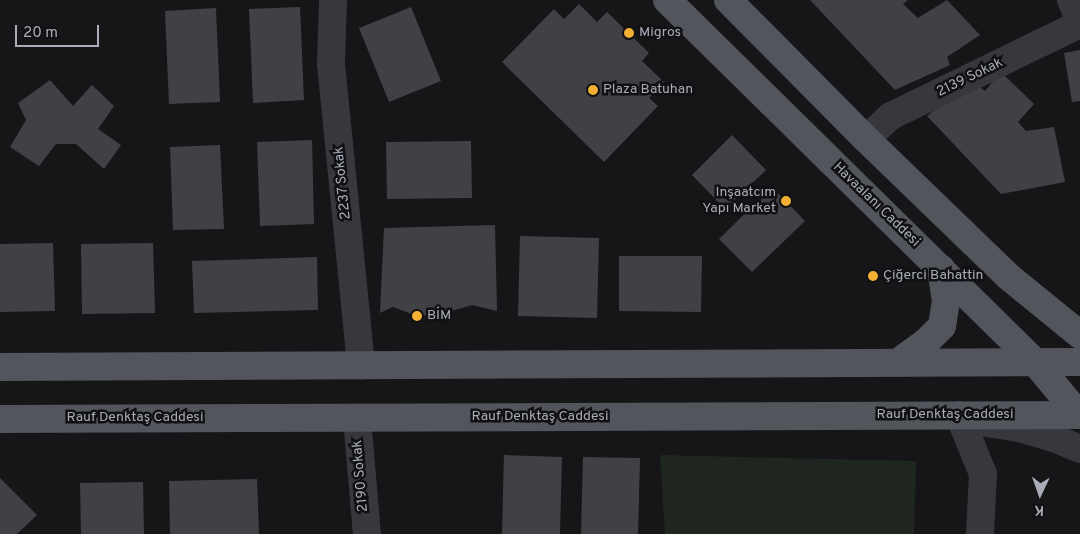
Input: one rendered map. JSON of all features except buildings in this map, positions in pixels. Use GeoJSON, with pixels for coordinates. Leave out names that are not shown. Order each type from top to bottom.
{"type":"FeatureCollection","features":[{"type":"Feature","properties":{"kind":"main road","name":"Havaalanı Caddesi"},"geometry":{"type":"LineString","coordinates":[[667,0],[1035,362],[1080,415]]}},
{"type":"Feature","properties":{"kind":"main road"},"geometry":{"type":"LineString","coordinates":[[728,0],[866,139],[1010,278],[1080,335]]}},
{"type":"Feature","properties":{"kind":"main road"},"geometry":{"type":"LineString","coordinates":[[897,363],[925,343],[942,326],[946,301],[941,268]]}},
{"type":"Feature","properties":{"kind":"main road"},"geometry":{"type":"LineString","coordinates":[[1010,278],[1080,312]]}},
{"type":"Feature","properties":{"kind":"main road"},"geometry":{"type":"LineString","coordinates":[[0,367],[1080,362]]}},
{"type":"Feature","properties":{"kind":"main road","name":"Rauf Denktaş Caddesi"},"geometry":{"type":"LineString","coordinates":[[0,419],[926,415],[960,417],[1080,415]]}},
{"type":"Feature","properties":{"kind":"street","name":"2237 Sokak"},"geometry":{"type":"LineString","coordinates":[[333,0],[331,64],[361,366]]}},
{"type":"Feature","properties":{"kind":"street"},"geometry":{"type":"LineString","coordinates":[[1071,0],[1080,23]]}},
{"type":"Feature","properties":{"kind":"street","name":"2139 Sokak"},"geometry":{"type":"LineString","coordinates":[[866,139],[891,116],[1080,23]]}},
{"type":"Feature","properties":{"kind":"street"},"geometry":{"type":"LineString","coordinates":[[960,417],[1019,428],[1054,438],[1080,449]]}},
{"type":"Feature","properties":{"kind":"street"},"geometry":{"type":"LineString","coordinates":[[960,417],[983,474],[980,534]]}},
{"type":"Feature","properties":{"kind":"street","name":"2190 Sokak"},"geometry":{"type":"LineString","coordinates":[[357,418],[366,534]]}},
{"type":"Feature","properties":{"kind":"shaded area"},"geometry":{"type":"Polygon","coordinates":[[[660,455],[916,461],[914,534],[665,534],[660,455]]]}},
{"type":"Feature","properties":{"kind":"place","name":"Migros"},"geometry":{"type":"Point","coordinates":[629,33]}},
{"type":"Feature","properties":{"kind":"place","name":"Plaza Batuhan"},"geometry":{"type":"Point","coordinates":[593,90]}},
{"type":"Feature","properties":{"kind":"place","name":"Inşaatcım Yapı Market"},"geometry":{"type":"Point","coordinates":[786,201]}},
{"type":"Feature","properties":{"kind":"place","name":"Çiğerci Bahattin"},"geometry":{"type":"Point","coordinates":[873,276]}},
{"type":"Feature","properties":{"kind":"place","name":"BİM"},"geometry":{"type":"Point","coordinates":[417,316]}}]}
